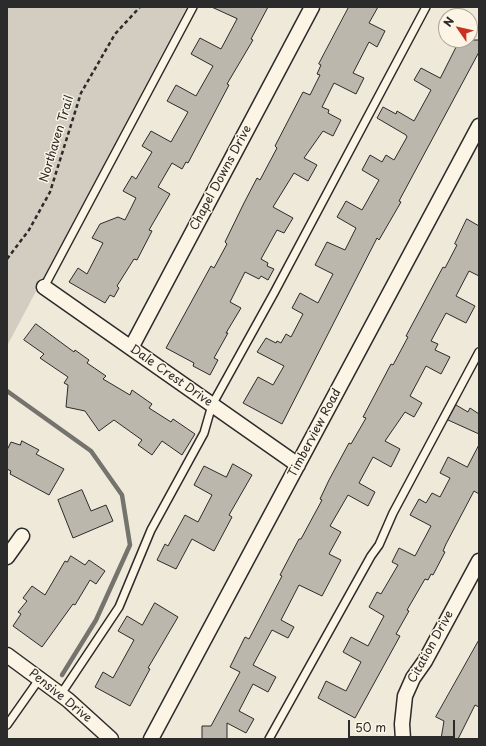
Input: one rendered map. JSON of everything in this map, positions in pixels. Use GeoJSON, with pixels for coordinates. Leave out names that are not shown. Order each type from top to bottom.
{"type":"FeatureCollection","features":[{"type":"Feature","properties":{"kind":"street","name":"Chapel Downs Drive"},"geometry":{"type":"LineString","coordinates":[[131,348],[312,7]]}},
{"type":"Feature","properties":{"kind":"street","name":"Timberview Road"},"geometry":{"type":"LineString","coordinates":[[151,739],[479,126]]}},
{"type":"Feature","properties":{"kind":"street","name":"Dale Crest Drive"},"geometry":{"type":"LineString","coordinates":[[44,288],[298,465]]}},
{"type":"Feature","properties":{"kind":"street"},"geometry":{"type":"LineString","coordinates":[[7,557],[22,536]]}},
{"type":"Feature","properties":{"kind":"street","name":"Citation Drive"},"geometry":{"type":"LineString","coordinates":[[402,739],[405,696],[413,678],[425,661],[475,577],[479,561]]}},
{"type":"Feature","properties":{"kind":"street","name":"Pensive Drive"},"geometry":{"type":"LineString","coordinates":[[7,655],[61,694],[111,739]]}},
{"type":"Feature","properties":{"kind":"lane"},"geometry":{"type":"LineString","coordinates":[[44,288],[194,7]]}},
{"type":"Feature","properties":{"kind":"lane"},"geometry":{"type":"LineString","coordinates":[[61,694],[119,607],[151,530],[204,433],[212,405],[274,293],[426,7]]}},
{"type":"Feature","properties":{"kind":"lane"},"geometry":{"type":"LineString","coordinates":[[269,739],[371,556],[379,545],[393,513],[479,352]]}},
{"type":"Feature","properties":{"kind":"lane"},"geometry":{"type":"LineString","coordinates":[[7,725],[40,678]]}},
{"type":"Feature","properties":{"kind":"path","name":"Northaven Trail"},"geometry":{"type":"LineString","coordinates":[[7,259],[30,230],[50,192],[81,93],[116,34],[140,7]]}},
{"type":"Feature","properties":{"kind":"shaded area"},"geometry":{"type":"Polygon","coordinates":[[[7,7],[187,7],[7,346],[7,7]]]}},
{"type":"Feature","properties":{"kind":"building"},"geometry":{"type":"Polygon","coordinates":[[[212,7],[268,7],[251,39],[253,40],[227,84],[229,85],[188,163],[186,162],[182,169],[172,163],[158,187],[170,194],[149,230],[152,231],[137,260],[134,259],[117,286],[119,288],[114,297],[110,295],[105,303],[69,282],[78,268],[87,274],[103,243],[92,238],[100,224],[118,217],[125,220],[136,198],[123,191],[132,176],[136,179],[152,152],[142,146],[151,131],[171,142],[188,112],[167,101],[176,85],[196,96],[213,66],[191,54],[200,38],[221,49],[237,19],[212,7]]]}},
{"type":"Feature","properties":{"kind":"building"},"geometry":{"type":"Polygon","coordinates":[[[349,7],[378,7],[369,23],[385,31],[377,47],[369,42],[353,73],[364,78],[356,94],[334,83],[322,107],[329,110],[328,113],[341,120],[333,136],[323,131],[304,158],[317,165],[308,181],[294,173],[273,207],[293,218],[284,233],[277,230],[261,259],[268,263],[267,266],[274,269],[268,280],[261,276],[259,279],[245,272],[230,302],[241,308],[226,333],[228,333],[214,358],[218,360],[210,375],[193,366],[194,363],[166,348],[211,266],[214,268],[227,244],[225,242],[244,203],[257,178],[260,180],[277,148],[275,146],[303,92],[310,95],[320,75],[317,74],[321,65],[319,64],[349,7]]]}},
{"type":"Feature","properties":{"kind":"building"},"geometry":{"type":"Polygon","coordinates":[[[479,40],[479,52],[399,201],[401,202],[379,240],[377,238],[282,424],[243,403],[258,377],[273,385],[284,366],[257,352],[266,338],[276,343],[277,341],[281,343],[286,334],[291,337],[303,314],[292,308],[300,293],[318,303],[333,274],[315,265],[327,242],[345,250],[356,228],[337,217],[346,201],[362,210],[379,180],[362,170],[370,155],[382,162],[386,155],[394,160],[407,137],[377,118],[383,107],[396,114],[397,111],[414,121],[431,90],[414,80],[421,68],[440,78],[456,48],[478,48],[479,40]]]}},
{"type":"Feature","properties":{"kind":"building"},"geometry":{"type":"Polygon","coordinates":[[[467,219],[479,226],[479,276],[469,271],[456,296],[475,306],[466,323],[446,313],[431,341],[438,344],[435,350],[450,357],[441,374],[426,366],[410,396],[422,403],[414,417],[405,412],[385,441],[400,449],[391,467],[373,457],[359,483],[375,492],[368,506],[348,495],[330,526],[341,532],[329,554],[341,560],[322,596],[299,585],[281,620],[294,627],[288,638],[272,630],[253,665],[276,677],[268,692],[253,684],[239,711],[254,719],[246,733],[227,723],[227,739],[202,739],[202,726],[211,726],[240,672],[230,667],[245,637],[249,639],[282,576],[280,575],[322,500],[320,499],[329,480],[349,443],[351,444],[366,418],[363,417],[391,364],[393,365],[408,337],[406,336],[443,267],[445,268],[457,245],[455,244],[467,219]]]}},
{"type":"Feature","properties":{"kind":"building"},"geometry":{"type":"Polygon","coordinates":[[[36,324],[74,352],[75,350],[89,360],[87,363],[106,376],[103,379],[130,395],[132,390],[152,404],[149,408],[171,422],[173,419],[195,434],[182,455],[162,441],[152,455],[138,445],[142,440],[114,420],[99,431],[85,411],[66,407],[68,385],[64,383],[68,377],[40,358],[44,354],[24,340],[36,324]]]}},
{"type":"Feature","properties":{"kind":"building"},"geometry":{"type":"Polygon","coordinates":[[[456,405],[468,412],[470,408],[479,414],[479,434],[448,420],[456,405]]]}},
{"type":"Feature","properties":{"kind":"building"},"geometry":{"type":"Polygon","coordinates":[[[22,441],[39,450],[36,454],[64,469],[49,495],[10,474],[11,471],[7,469],[7,450],[11,442],[20,445],[22,441]]]}},
{"type":"Feature","properties":{"kind":"building"},"geometry":{"type":"Polygon","coordinates":[[[479,445],[479,494],[474,491],[446,544],[443,551],[445,552],[433,575],[431,574],[428,580],[425,579],[407,610],[409,611],[396,634],[400,636],[355,718],[318,698],[326,681],[346,691],[361,662],[343,652],[351,637],[368,646],[384,616],[369,607],[377,592],[381,594],[398,565],[392,562],[399,548],[415,556],[431,526],[410,515],[419,499],[426,503],[432,493],[440,497],[450,478],[440,473],[448,457],[467,467],[479,445]]]}},
{"type":"Feature","properties":{"kind":"building"},"geometry":{"type":"Polygon","coordinates":[[[233,464],[252,475],[229,515],[232,517],[214,551],[192,539],[176,569],[157,560],[165,544],[168,546],[185,515],[198,522],[212,495],[194,485],[204,466],[226,477],[233,464]]]}},
{"type":"Feature","properties":{"kind":"building"},"geometry":{"type":"Polygon","coordinates":[[[82,490],[91,511],[106,505],[113,521],[73,538],[58,500],[82,490]]]}},
{"type":"Feature","properties":{"kind":"building"},"geometry":{"type":"Polygon","coordinates":[[[71,556],[85,565],[89,560],[105,571],[96,584],[90,580],[75,605],[73,604],[42,647],[13,626],[21,614],[18,612],[27,601],[23,598],[32,586],[45,595],[65,561],[67,562],[71,556]]]}},
{"type":"Feature","properties":{"kind":"building"},"geometry":{"type":"Polygon","coordinates":[[[155,603],[178,617],[148,668],[150,669],[130,706],[95,687],[103,672],[113,678],[134,640],[118,631],[127,616],[142,625],[155,603]]]}},
{"type":"Feature","properties":{"kind":"building"},"geometry":{"type":"Polygon","coordinates":[[[479,640],[479,707],[475,705],[458,739],[441,739],[444,721],[436,717],[479,640]]]}},
{"type":"Feature","properties":{"kind":"waterway"},"geometry":{"type":"LineString","coordinates":[[7,391],[91,451],[122,495],[130,545],[96,620],[62,675]]}}]}
